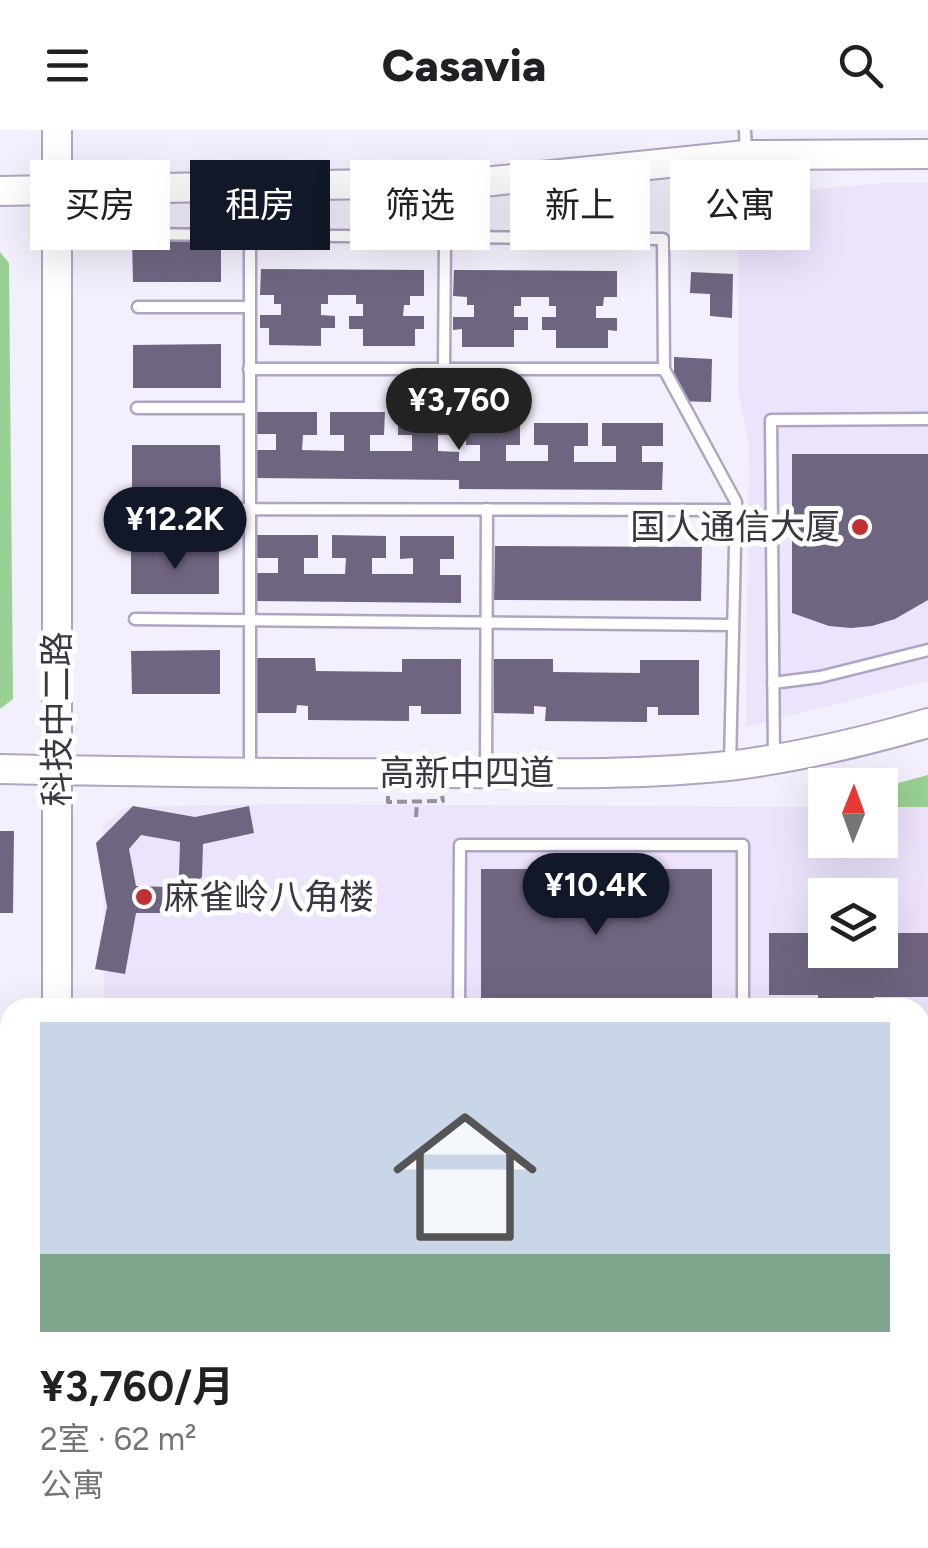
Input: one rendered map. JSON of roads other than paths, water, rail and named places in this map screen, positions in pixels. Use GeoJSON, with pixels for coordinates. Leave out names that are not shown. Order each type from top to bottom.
{"type":"FeatureCollection","features":[{"type":"Feature","properties":{"kind":"main road","name":"科技中二路"},"geometry":{"type":"LineString","coordinates":[[57,130],[57,160]]}},
{"type":"Feature","properties":{"kind":"main road"},"geometry":{"type":"LineString","coordinates":[[170,189],[483,182],[746,143],[928,154]]}},
{"type":"Feature","properties":{"kind":"main road"},"geometry":{"type":"LineString","coordinates":[[0,191],[30,192]]}},
{"type":"Feature","properties":{"kind":"main road","name":"科技中二路"},"geometry":{"type":"LineString","coordinates":[[56,250],[58,998]]}},
{"type":"Feature","properties":{"kind":"main road","name":"高新中四道"},"geometry":{"type":"LineString","coordinates":[[0,769],[250,774],[644,772],[774,760],[928,722]]}},
{"type":"Feature","properties":{"kind":"lane"},"geometry":{"type":"LineString","coordinates":[[490,237],[663,239],[664,368],[736,502],[730,766]]}},
{"type":"Feature","properties":{"kind":"lane"},"geometry":{"type":"LineString","coordinates":[[250,250],[250,774]]}},
{"type":"Feature","properties":{"kind":"lane"},"geometry":{"type":"LineString","coordinates":[[444,250],[444,368]]}},
{"type":"Feature","properties":{"kind":"lane"},"geometry":{"type":"LineString","coordinates":[[138,307],[249,307]]}},
{"type":"Feature","properties":{"kind":"lane"},"geometry":{"type":"LineString","coordinates":[[250,368],[664,368]]}},
{"type":"Feature","properties":{"kind":"lane"},"geometry":{"type":"LineString","coordinates":[[137,408],[250,408]]}},
{"type":"Feature","properties":{"kind":"lane"},"geometry":{"type":"LineString","coordinates":[[774,760],[771,420],[928,419]]}},
{"type":"Feature","properties":{"kind":"lane"},"geometry":{"type":"LineString","coordinates":[[136,509],[735,510]]}},
{"type":"Feature","properties":{"kind":"lane"},"geometry":{"type":"LineString","coordinates":[[486,773],[487,510]]}},
{"type":"Feature","properties":{"kind":"lane"},"geometry":{"type":"LineString","coordinates":[[136,620],[733,625]]}},
{"type":"Feature","properties":{"kind":"lane"},"geometry":{"type":"LineString","coordinates":[[773,683],[928,650]]}},
{"type":"Feature","properties":{"kind":"lane"},"geometry":{"type":"LineString","coordinates":[[459,998],[460,844],[498,844],[744,845],[744,998]]}},
{"type":"Feature","properties":{"kind":"place","name":"国人通信大厦"},"geometry":{"type":"Point","coordinates":[860,527]}},
{"type":"Feature","properties":{"kind":"place","name":"麻雀岭八角楼"},"geometry":{"type":"Point","coordinates":[144,897]}}]}
